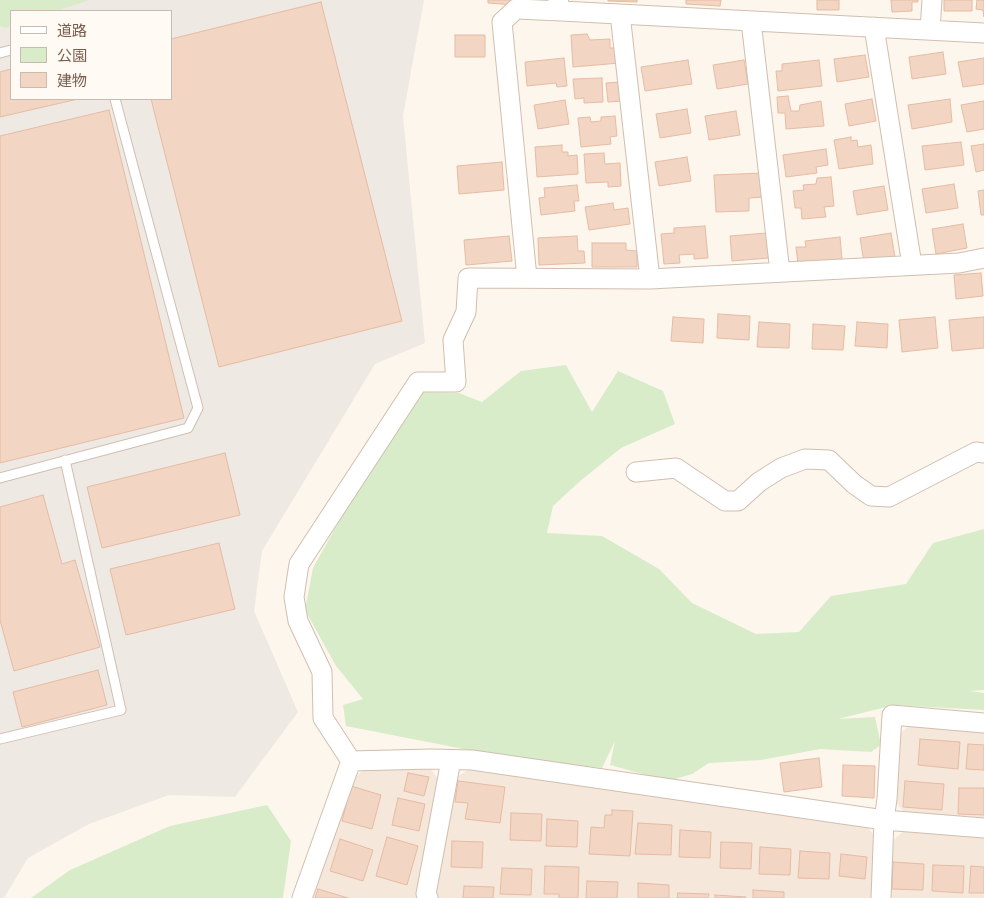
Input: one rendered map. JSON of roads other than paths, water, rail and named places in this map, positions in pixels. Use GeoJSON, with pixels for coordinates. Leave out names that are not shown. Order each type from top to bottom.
{"type":"FeatureCollection","features":[{"type":"Feature","properties":{"kind":"street"},"geometry":{"type":"LineString","coordinates":[[930,30],[932,0]]}},
{"type":"Feature","properties":{"kind":"street"},"geometry":{"type":"LineString","coordinates":[[527,278],[502,22],[516,9],[559,5],[620,14],[984,33]]}},
{"type":"Feature","properties":{"kind":"street"},"geometry":{"type":"LineString","coordinates":[[620,14],[650,279]]}},
{"type":"Feature","properties":{"kind":"street"},"geometry":{"type":"LineString","coordinates":[[751,21],[780,272]]}},
{"type":"Feature","properties":{"kind":"street"},"geometry":{"type":"LineString","coordinates":[[874,27],[912,265]]}},
{"type":"Feature","properties":{"kind":"street"},"geometry":{"type":"LineString","coordinates":[[350,761],[323,718],[322,672],[298,621],[294,597],[299,564],[418,382],[456,382],[453,340],[466,312],[468,278],[650,279],[959,263],[984,258]]}},
{"type":"Feature","properties":{"kind":"street"},"geometry":{"type":"LineString","coordinates":[[636,472],[676,468],[725,501],[738,501],[759,482],[781,468],[805,458],[829,460],[854,484],[871,496],[889,497],[976,452],[984,453]]}},
{"type":"Feature","properties":{"kind":"street"},"geometry":{"type":"LineString","coordinates":[[881,898],[884,820],[892,715],[984,722]]}},
{"type":"Feature","properties":{"kind":"street"},"geometry":{"type":"LineString","coordinates":[[428,898],[426,894],[451,760]]}},
{"type":"Feature","properties":{"kind":"street"},"geometry":{"type":"LineString","coordinates":[[350,761],[472,760],[884,820],[984,828]]}},
{"type":"Feature","properties":{"kind":"street"},"geometry":{"type":"LineString","coordinates":[[302,898],[350,761]]}},
{"type":"Feature","properties":{"kind":"lane"},"geometry":{"type":"LineString","coordinates":[[0,478],[188,428],[198,408],[115,100]]}},
{"type":"Feature","properties":{"kind":"lane"},"geometry":{"type":"LineString","coordinates":[[0,737],[121,710],[65,460]]}}]}
